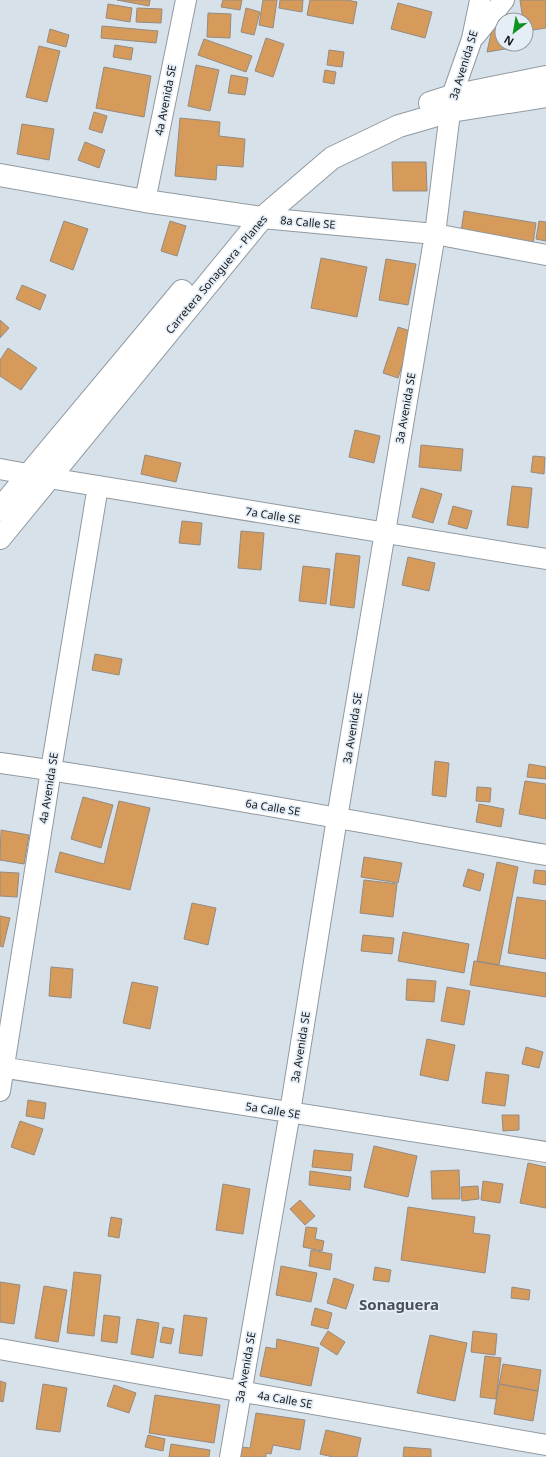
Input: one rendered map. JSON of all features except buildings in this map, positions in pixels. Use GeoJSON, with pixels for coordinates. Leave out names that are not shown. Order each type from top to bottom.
{"type":"FeatureCollection","features":[{"type":"Feature","properties":{"kind":"main road","name":"Carretera Sonaguera - Planes"},"geometry":{"type":"LineString","coordinates":[[451,104],[546,77]]}},
{"type":"Feature","properties":{"kind":"main road","name":"Carretera Sonaguera - Planes"},"geometry":{"type":"LineString","coordinates":[[0,538],[39,476],[254,216],[324,146],[394,114],[451,104],[546,96]]}},
{"type":"Feature","properties":{"kind":"main road","name":"8a Calle SE"},"geometry":{"type":"LineString","coordinates":[[0,175],[145,201],[254,216]]}},
{"type":"Feature","properties":{"kind":"main road","name":"Carretera Sonaguera - Planes"},"geometry":{"type":"LineString","coordinates":[[0,509],[39,476]]}},
{"type":"Feature","properties":{"kind":"street","name":"4a Avenida SE"},"geometry":{"type":"LineString","coordinates":[[145,201],[186,0]]}},
{"type":"Feature","properties":{"kind":"street","name":"3a Avenida SE"},"geometry":{"type":"LineString","coordinates":[[230,1457],[290,1112],[384,533],[435,234],[451,104],[472,39],[480,0]]}},
{"type":"Feature","properties":{"kind":"street"},"geometry":{"type":"LineString","coordinates":[[472,39],[504,0]]}},
{"type":"Feature","properties":{"kind":"street","name":"8a Calle SE"},"geometry":{"type":"LineString","coordinates":[[254,216],[435,234],[546,255]]}},
{"type":"Feature","properties":{"kind":"street","name":"7a Calle SE"},"geometry":{"type":"LineString","coordinates":[[0,469],[546,559]]}},
{"type":"Feature","properties":{"kind":"street","name":"4a Avenida SE"},"geometry":{"type":"LineString","coordinates":[[0,1091],[2,1067],[98,486]]}},
{"type":"Feature","properties":{"kind":"street","name":"6a Calle SE"},"geometry":{"type":"LineString","coordinates":[[0,763],[51,770],[337,818],[546,855]]}},
{"type":"Feature","properties":{"kind":"street","name":"5a Calle SE"},"geometry":{"type":"LineString","coordinates":[[2,1067],[546,1152]]}},
{"type":"Feature","properties":{"kind":"street","name":"4a Calle SE"},"geometry":{"type":"LineString","coordinates":[[0,1349],[241,1391],[545,1447]]}},
{"type":"Feature","properties":{"kind":"district","name":"Sonaguera"},"geometry":{"type":"Point","coordinates":[399,1304]}}]}
